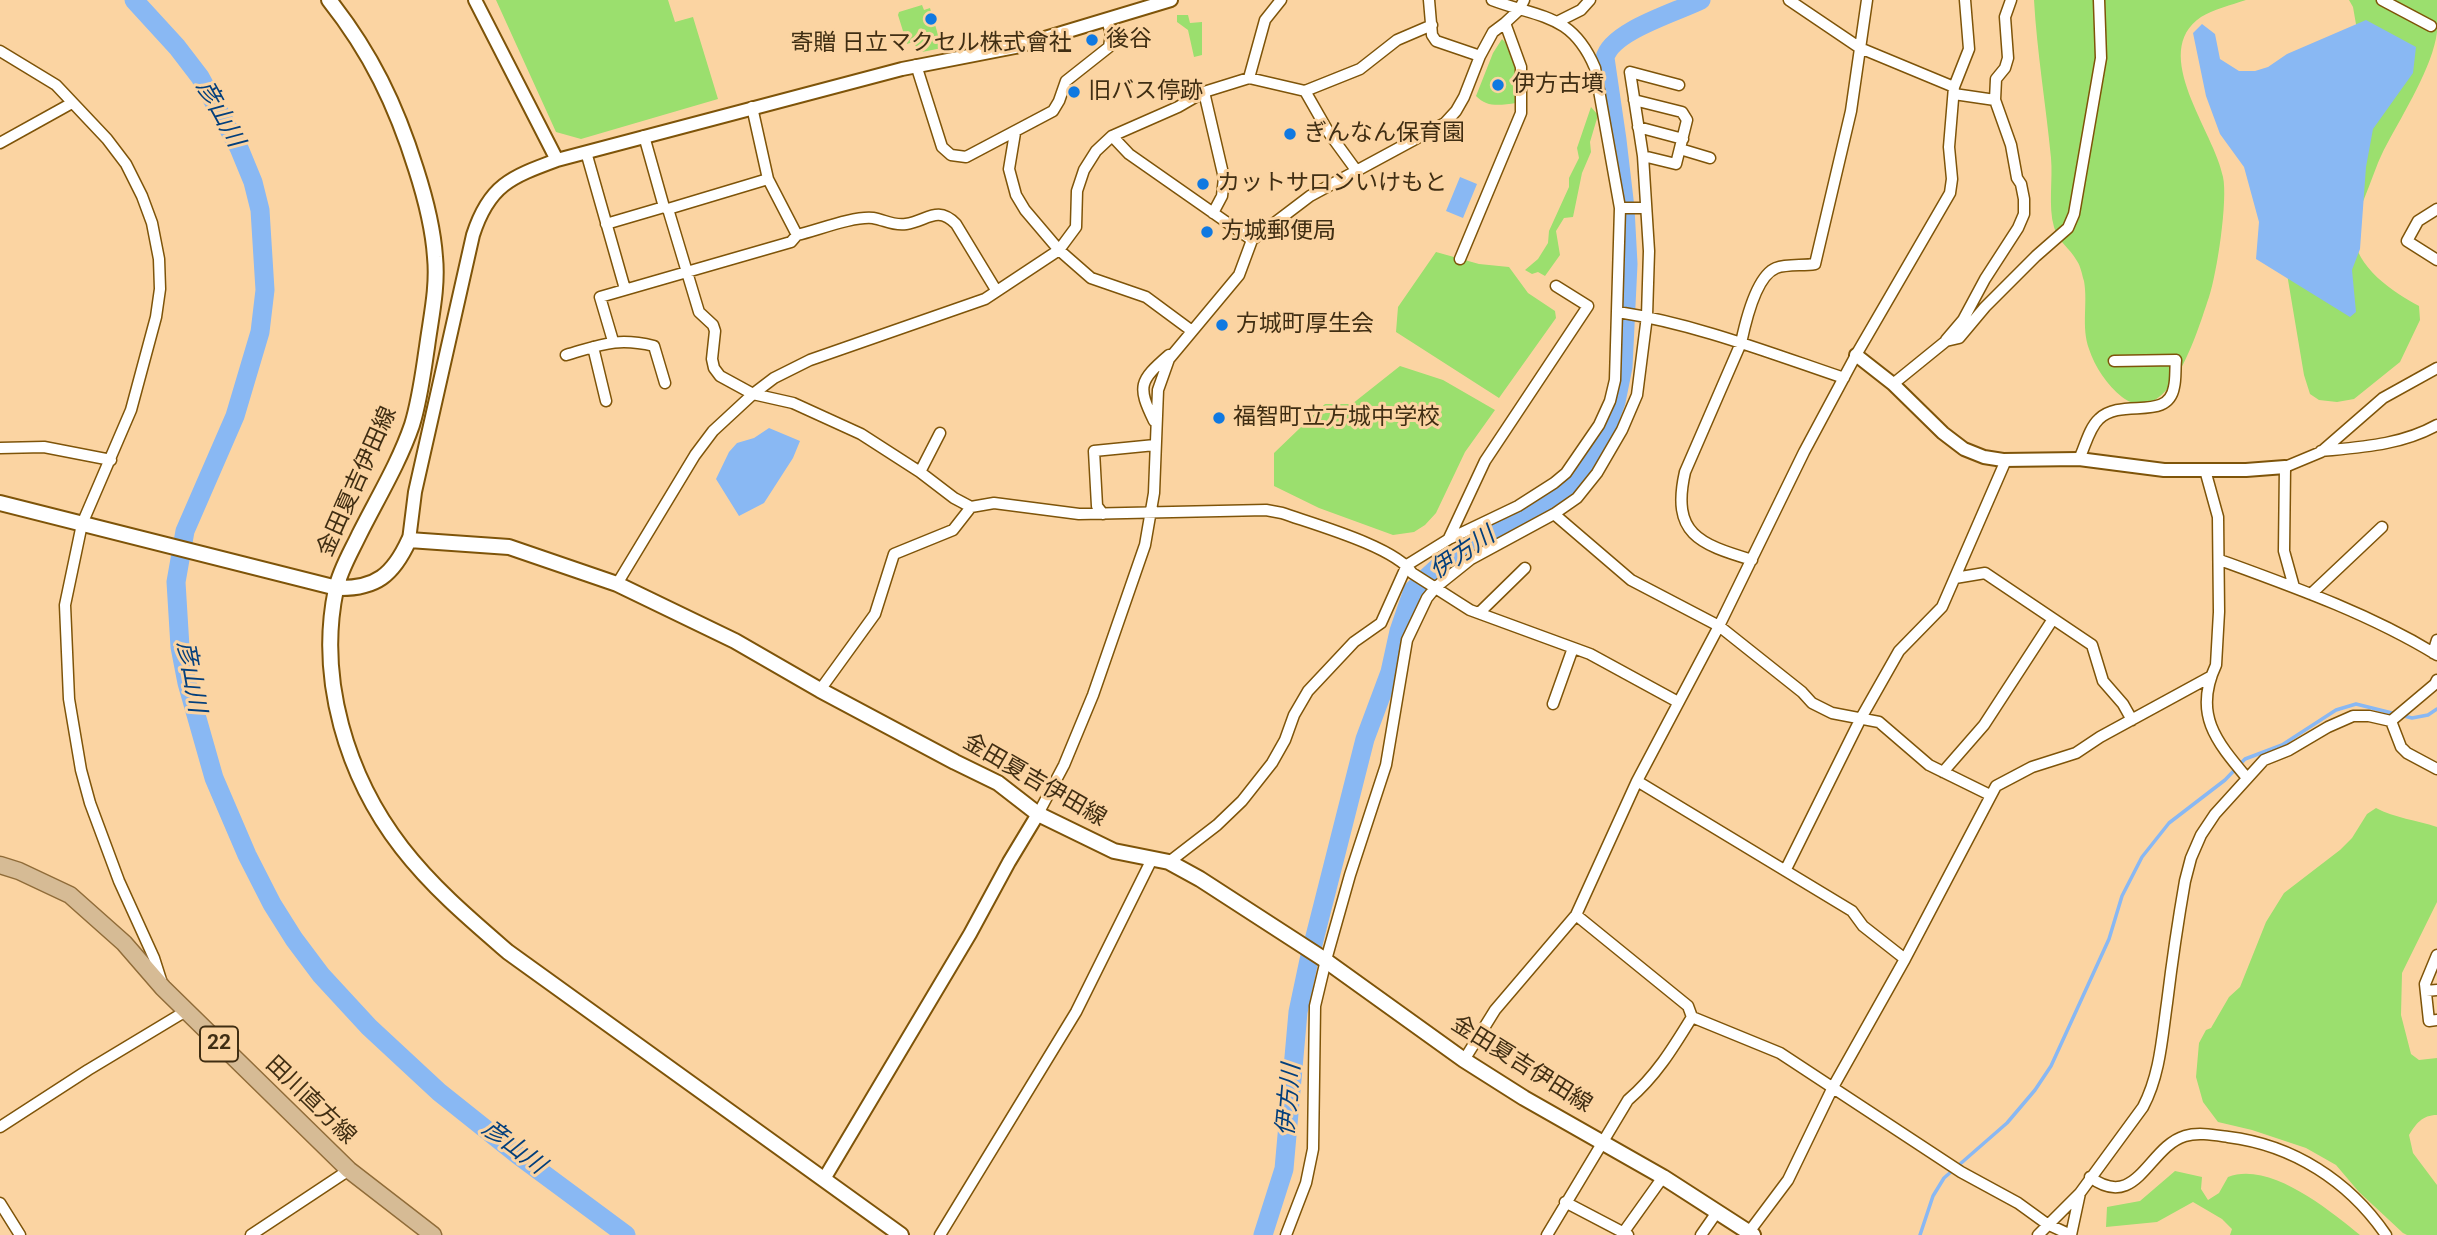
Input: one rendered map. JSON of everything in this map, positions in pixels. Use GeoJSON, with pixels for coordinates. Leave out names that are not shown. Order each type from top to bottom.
{"type":"FeatureCollection","features":[{"type":"Feature","properties":{"kind":"main road","name":"金田夏吉伊田線"},"geometry":{"type":"LineString","coordinates":[[329,0],[371,59],[403,129],[423,192],[435,258],[435,288],[415,413],[403,447],[347,559],[330,586],[331,654],[335,694],[343,734],[365,791],[402,848],[449,901],[508,953],[901,1235]]}},
{"type":"Feature","properties":{"kind":"main road","name":"金田夏吉伊田線"},"geometry":{"type":"LineString","coordinates":[[0,503],[330,586],[355,589],[388,574],[401,558],[409,540],[509,547],[617,584],[735,641],[820,690],[998,783],[1038,814],[1114,851],[1169,862],[1200,879],[1324,959],[1464,1059],[1524,1098],[1663,1177],[1751,1234]]}},
{"type":"Feature","properties":{"kind":"main road","name":"田川直方線"},"geometry":{"type":"LineString","coordinates":[[0,866],[19,871],[70,895],[124,943],[163,988],[349,1170],[433,1235]]}},
{"type":"Feature","properties":{"kind":"street"},"geometry":{"type":"LineString","coordinates":[[475,0],[557,160]]}},
{"type":"Feature","properties":{"kind":"street"},"geometry":{"type":"LineString","coordinates":[[1249,78],[1265,20],[1281,0]]}},
{"type":"Feature","properties":{"kind":"street"},"geometry":{"type":"LineString","coordinates":[[1429,0],[1432,35],[1436,41],[1480,55]]}},
{"type":"Feature","properties":{"kind":"street"},"geometry":{"type":"LineString","coordinates":[[1169,862],[1217,825],[1250,791],[1272,763],[1308,691],[1354,642],[1381,623],[1410,569],[1449,538],[1518,506],[1554,483],[1572,465],[1599,425],[1609,401],[1615,380],[1620,312],[1621,208],[1595,68],[1587,49],[1559,21],[1492,0]]}},
{"type":"Feature","properties":{"kind":"street"},"geometry":{"type":"LineString","coordinates":[[824,1179],[970,934],[1065,765],[1136,575],[1152,513],[1159,383],[1166,365],[1239,275],[1252,240],[1310,196],[1444,123],[1456,111],[1493,32],[1519,10],[1524,0]]}},
{"type":"Feature","properties":{"kind":"street"},"geometry":{"type":"LineString","coordinates":[[1559,21],[1581,10],[1590,0]]}},
{"type":"Feature","properties":{"kind":"street"},"geometry":{"type":"LineString","coordinates":[[1789,0],[1860,48],[1954,91],[1995,100]]}},
{"type":"Feature","properties":{"kind":"street"},"geometry":{"type":"LineString","coordinates":[[1752,560],[1716,549],[1689,530],[1681,510],[1681,486],[1741,343],[1745,321],[1763,279],[1775,269],[1815,264],[1851,111],[1867,0]]}},
{"type":"Feature","properties":{"kind":"street"},"geometry":{"type":"LineString","coordinates":[[1464,1059],[1496,1010],[1576,915],[1637,780],[1719,626],[1804,452],[1856,355],[1950,193],[1952,179],[1949,148],[1954,91],[1969,49],[1965,0]]}},
{"type":"Feature","properties":{"kind":"street"},"geometry":{"type":"LineString","coordinates":[[1893,384],[1945,341],[1963,320],[1985,279],[2018,229],[2024,214],[2021,184],[1995,100],[1996,79],[2005,68],[2008,58],[2006,18],[2011,0]]}},
{"type":"Feature","properties":{"kind":"street"},"geometry":{"type":"LineString","coordinates":[[1945,341],[1959,338],[1985,307],[2068,228],[2074,214],[2101,58],[2099,0]]}},
{"type":"Feature","properties":{"kind":"street"},"geometry":{"type":"LineString","coordinates":[[2382,0],[2431,26]]}},
{"type":"Feature","properties":{"kind":"street"},"geometry":{"type":"LineString","coordinates":[[409,540],[425,445],[479,216],[489,199],[502,186],[520,174],[557,160],[916,65],[1015,47],[1165,1]]}},
{"type":"Feature","properties":{"kind":"street"},"geometry":{"type":"LineString","coordinates":[[916,65],[942,147],[951,155],[966,157],[1053,111],[1066,81],[1109,47],[1111,34],[1107,20]]}},
{"type":"Feature","properties":{"kind":"street"},"geometry":{"type":"LineString","coordinates":[[1460,259],[1521,113],[1521,67],[1505,23]]}},
{"type":"Feature","properties":{"kind":"street"},"geometry":{"type":"LineString","coordinates":[[617,584],[695,455],[713,431],[753,394],[774,378],[810,360],[985,299],[1059,250],[1076,227],[1077,191],[1084,170],[1096,151],[1112,136],[1178,107],[1204,92],[1249,78],[1305,91],[1360,69],[1397,40],[1432,25]]}},
{"type":"Feature","properties":{"kind":"street"},"geometry":{"type":"LineString","coordinates":[[0,51],[56,85],[107,139],[126,164],[152,223],[159,259],[160,289],[156,317],[131,410],[111,460],[93,495],[65,605],[69,699],[81,769],[90,803],[119,881],[154,958],[163,988]]}},
{"type":"Feature","properties":{"kind":"street"},"geometry":{"type":"LineString","coordinates":[[1286,1235],[1306,1182],[1313,1149],[1313,1031],[1324,959],[1386,765],[1407,640],[1434,585],[1471,559],[1577,498],[1597,473],[1622,430],[1637,395],[1649,251],[1642,208],[1643,156],[1630,72],[1679,85]]}},
{"type":"Feature","properties":{"kind":"street"},"geometry":{"type":"LineString","coordinates":[[1305,91],[1356,170]]}},
{"type":"Feature","properties":{"kind":"street"},"geometry":{"type":"LineString","coordinates":[[1204,92],[1224,178],[1222,195],[1213,213]]}},
{"type":"Feature","properties":{"kind":"street"},"geometry":{"type":"LineString","coordinates":[[1633,100],[1682,113],[1687,120],[1676,164],[1643,156]]}},
{"type":"Feature","properties":{"kind":"street"},"geometry":{"type":"LineString","coordinates":[[0,142],[72,103]]}},
{"type":"Feature","properties":{"kind":"street"},"geometry":{"type":"LineString","coordinates":[[752,107],[768,179],[797,235]]}},
{"type":"Feature","properties":{"kind":"street"},"geometry":{"type":"LineString","coordinates":[[1637,127],[1710,158]]}},
{"type":"Feature","properties":{"kind":"street"},"geometry":{"type":"LineString","coordinates":[[1015,133],[1009,169],[1016,195],[1025,210],[1059,250],[1091,278],[1146,297],[1192,331]]}},
{"type":"Feature","properties":{"kind":"street"},"geometry":{"type":"LineString","coordinates":[[644,136],[699,312],[715,331],[712,359],[713,368],[720,376],[753,394],[793,403],[861,433],[971,508]]}},
{"type":"Feature","properties":{"kind":"street"},"geometry":{"type":"LineString","coordinates":[[1112,136],[1129,154],[1252,240]]}},
{"type":"Feature","properties":{"kind":"street"},"geometry":{"type":"LineString","coordinates":[[586,152],[625,289]]}},
{"type":"Feature","properties":{"kind":"street"},"geometry":{"type":"LineString","coordinates":[[606,224],[768,179]]}},
{"type":"Feature","properties":{"kind":"street"},"geometry":{"type":"LineString","coordinates":[[1621,208],[1642,208]]}},
{"type":"Feature","properties":{"kind":"street"},"geometry":{"type":"LineString","coordinates":[[2437,209],[2418,221],[2407,241],[2437,260]]}},
{"type":"Feature","properties":{"kind":"street"},"geometry":{"type":"LineString","coordinates":[[613,341],[600,297],[791,242],[797,235],[861,219],[874,218],[894,225],[940,214],[948,215],[956,223],[996,290]]}},
{"type":"Feature","properties":{"kind":"street"},"geometry":{"type":"LineString","coordinates":[[1449,538],[1485,461],[1588,306],[1556,286]]}},
{"type":"Feature","properties":{"kind":"street"},"geometry":{"type":"LineString","coordinates":[[1620,312],[1645,315],[1741,343],[1844,378]]}},
{"type":"Feature","properties":{"kind":"street"},"geometry":{"type":"LineString","coordinates":[[566,355],[613,341],[630,340],[654,346],[665,383]]}},
{"type":"Feature","properties":{"kind":"street"},"geometry":{"type":"LineString","coordinates":[[593,347],[606,401]]}},
{"type":"Feature","properties":{"kind":"street"},"geometry":{"type":"LineString","coordinates":[[1156,425],[1143,395],[1144,382],[1151,371],[1175,351]]}},
{"type":"Feature","properties":{"kind":"street"},"geometry":{"type":"LineString","coordinates":[[1856,355],[1893,384],[1943,433],[1964,449],[1984,457],[2007,460],[2079,459],[2164,470],[2286,467],[2321,452],[2380,445],[2416,435],[2437,425]]}},
{"type":"Feature","properties":{"kind":"street"},"geometry":{"type":"LineString","coordinates":[[2079,459],[2096,421],[2123,408],[2156,408],[2167,403],[2174,390],[2176,360],[2114,361]]}},
{"type":"Feature","properties":{"kind":"street"},"geometry":{"type":"LineString","coordinates":[[2321,452],[2383,398],[2437,368]]}},
{"type":"Feature","properties":{"kind":"street"},"geometry":{"type":"LineString","coordinates":[[920,472],[940,432]]}},
{"type":"Feature","properties":{"kind":"street"},"geometry":{"type":"LineString","coordinates":[[1103,513],[1097,506],[1094,451],[1155,445]]}},
{"type":"Feature","properties":{"kind":"street"},"geometry":{"type":"LineString","coordinates":[[0,448],[44,447],[111,460]]}},
{"type":"Feature","properties":{"kind":"street"},"geometry":{"type":"LineString","coordinates":[[1786,869],[1861,718],[1899,651],[1942,607],[2007,460]]}},
{"type":"Feature","properties":{"kind":"street"},"geometry":{"type":"LineString","coordinates":[[2286,467],[2284,551],[2294,587]]}},
{"type":"Feature","properties":{"kind":"street"},"geometry":{"type":"LineString","coordinates":[[2205,470],[2218,517],[2220,560],[2216,664],[2206,695],[2208,719],[2220,746],[2245,775]]}},
{"type":"Feature","properties":{"kind":"street"},"geometry":{"type":"LineString","coordinates":[[820,690],[875,614],[894,554],[953,530],[971,508],[994,503],[1079,514],[1274,511],[1389,553],[1470,610],[1590,654],[1678,702]]}},
{"type":"Feature","properties":{"kind":"street"},"geometry":{"type":"LineString","coordinates":[[1554,513],[1631,580],[1719,626],[1812,703],[1832,713],[1878,722],[1929,765],[1990,795]]}},
{"type":"Feature","properties":{"kind":"street"},"geometry":{"type":"LineString","coordinates":[[2311,594],[2382,527]]}},
{"type":"Feature","properties":{"kind":"street"},"geometry":{"type":"LineString","coordinates":[[2220,560],[2311,594],[2407,637],[2435,654],[2437,640]]}},
{"type":"Feature","properties":{"kind":"street"},"geometry":{"type":"LineString","coordinates":[[1479,613],[1525,568]]}},
{"type":"Feature","properties":{"kind":"street"},"geometry":{"type":"LineString","coordinates":[[1955,578],[1985,573],[2092,645],[2103,681],[2118,697],[2132,720]]}},
{"type":"Feature","properties":{"kind":"street"},"geometry":{"type":"LineString","coordinates":[[1943,772],[1984,725],[2053,619]]}},
{"type":"Feature","properties":{"kind":"street"},"geometry":{"type":"LineString","coordinates":[[1553,704],[1573,648]]}},
{"type":"Feature","properties":{"kind":"street"},"geometry":{"type":"LineString","coordinates":[[1751,1234],[1788,1181],[1833,1087],[1905,959],[1996,786],[2032,768],[2076,753],[2210,677]]}},
{"type":"Feature","properties":{"kind":"street"},"geometry":{"type":"LineString","coordinates":[[2392,720],[2437,680]]}},
{"type":"Feature","properties":{"kind":"street"},"geometry":{"type":"LineString","coordinates":[[2415,701],[2437,693]]}},
{"type":"Feature","properties":{"kind":"street"},"geometry":{"type":"LineString","coordinates":[[2038,1235],[2080,1192],[2150,1096],[2191,858],[2201,835],[2215,814],[2245,775],[2264,760],[2289,750],[2353,716],[2392,720]]}},
{"type":"Feature","properties":{"kind":"street"},"geometry":{"type":"LineString","coordinates":[[2392,720],[2401,747],[2437,769]]}},
{"type":"Feature","properties":{"kind":"street"},"geometry":{"type":"LineString","coordinates":[[1637,780],[1852,911],[1863,926],[1905,959]]}},
{"type":"Feature","properties":{"kind":"street"},"geometry":{"type":"LineString","coordinates":[[940,1235],[1076,1012],[1152,859]]}},
{"type":"Feature","properties":{"kind":"street"},"geometry":{"type":"LineString","coordinates":[[1576,915],[1688,1006],[1692,1017],[1780,1053],[1961,1172],[2018,1203],[2047,1224],[2071,1235],[2080,1192]]}},
{"type":"Feature","properties":{"kind":"street"},"geometry":{"type":"LineString","coordinates":[[2437,955],[2425,984],[2429,1021],[2437,1020]]}},
{"type":"Feature","properties":{"kind":"street"},"geometry":{"type":"LineString","coordinates":[[2426,991],[2437,990]]}},
{"type":"Feature","properties":{"kind":"street"},"geometry":{"type":"LineString","coordinates":[[0,1127],[187,1011]]}},
{"type":"Feature","properties":{"kind":"street"},"geometry":{"type":"LineString","coordinates":[[1547,1235],[1628,1100],[1662,1066],[1692,1017]]}},
{"type":"Feature","properties":{"kind":"street"},"geometry":{"type":"LineString","coordinates":[[2090,1177],[2108,1188],[2122,1186],[2144,1173],[2164,1150],[2185,1136],[2194,1134],[2239,1138],[2286,1152],[2323,1170],[2370,1212],[2386,1235]]}},
{"type":"Feature","properties":{"kind":"street"},"geometry":{"type":"LineString","coordinates":[[251,1235],[349,1170]]}},
{"type":"Feature","properties":{"kind":"street"},"geometry":{"type":"LineString","coordinates":[[1565,1202],[1625,1234],[1663,1177]]}},
{"type":"Feature","properties":{"kind":"street"},"geometry":{"type":"LineString","coordinates":[[0,1203],[20,1235]]}},
{"type":"Feature","properties":{"kind":"street"},"geometry":{"type":"LineString","coordinates":[[1701,1235],[1717,1212]]}},
{"type":"Feature","properties":{"kind":"green space"},"geometry":{"type":"Polygon","coordinates":[[[496,0],[668,0],[675,22],[693,17],[718,99],[581,139],[556,132],[496,0]]]}},
{"type":"Feature","properties":{"kind":"green space"},"geometry":{"type":"Polygon","coordinates":[[[2034,0],[2246,0],[2201,17],[2186,32],[2181,51],[2189,94],[2218,159],[2223,177],[2223,219],[2212,286],[2198,330],[2168,389],[2154,401],[2139,404],[2122,397],[2102,375],[2089,349],[2085,332],[2084,281],[2074,256],[2058,237],[2052,219],[2051,158],[2034,0]]]}},
{"type":"Feature","properties":{"kind":"green space"},"geometry":{"type":"Polygon","coordinates":[[[2349,0],[2437,0],[2437,32],[2430,60],[2381,156],[2354,228],[2356,246],[2368,268],[2387,286],[2419,306],[2420,320],[2400,362],[2354,399],[2337,402],[2319,400],[2310,394],[2304,375],[2284,256],[2357,30],[2349,0]]]}},
{"type":"Feature","properties":{"kind":"green space"},"geometry":{"type":"Polygon","coordinates":[[[922,5],[924,10],[930,8],[942,48],[922,52],[913,42],[907,44],[899,12],[922,5]]]}},
{"type":"Feature","properties":{"kind":"green space"},"geometry":{"type":"Polygon","coordinates":[[[1177,15],[1188,15],[1190,23],[1202,22],[1202,55],[1194,57],[1188,30],[1177,22],[1177,15]]]}},
{"type":"Feature","properties":{"kind":"green space"},"geometry":{"type":"Polygon","coordinates":[[[1502,39],[1515,67],[1516,103],[1490,104],[1476,96],[1493,53],[1502,39]]]}},
{"type":"Feature","properties":{"kind":"green space"},"geometry":{"type":"Polygon","coordinates":[[[1591,107],[1598,115],[1590,142],[1591,152],[1582,173],[1573,217],[1564,218],[1556,231],[1560,255],[1545,276],[1538,272],[1532,274],[1525,270],[1538,259],[1548,243],[1549,231],[1579,158],[1577,148],[1591,107]]]}},
{"type":"Feature","properties":{"kind":"green space"},"geometry":{"type":"Polygon","coordinates":[[[1436,252],[1479,264],[1509,267],[1528,293],[1555,311],[1556,318],[1499,398],[1396,332],[1398,307],[1436,252]]]}},
{"type":"Feature","properties":{"kind":"green space"},"geometry":{"type":"Polygon","coordinates":[[[1400,366],[1443,380],[1495,410],[1465,452],[1436,513],[1425,525],[1414,532],[1393,535],[1319,508],[1274,486],[1274,453],[1325,404],[1352,404],[1400,366]]]}},
{"type":"Feature","properties":{"kind":"green space"},"geometry":{"type":"Polygon","coordinates":[[[2376,808],[2437,827],[2437,902],[2402,973],[2401,1015],[2411,1054],[2419,1060],[2437,1058],[2437,1115],[2423,1118],[2409,1135],[2413,1153],[2437,1185],[2437,1235],[2403,1233],[2359,1192],[2336,1165],[2306,1148],[2218,1122],[2203,1102],[2196,1077],[2199,1043],[2229,997],[2240,987],[2266,922],[2284,893],[2340,850],[2352,838],[2367,814],[2376,808]]]}},
{"type":"Feature","properties":{"kind":"green space"},"geometry":{"type":"Polygon","coordinates":[[[2175,1171],[2202,1177],[2201,1189],[2208,1200],[2219,1193],[2228,1177],[2244,1174],[2280,1182],[2316,1201],[2360,1235],[2230,1235],[2232,1229],[2222,1219],[2193,1202],[2157,1222],[2106,1227],[2107,1207],[2140,1201],[2175,1171]]]}},
{"type":"Feature","properties":{"kind":"water"},"geometry":{"type":"Polygon","coordinates":[[[2366,20],[2416,47],[2413,73],[2373,129],[2366,167],[2360,249],[2352,270],[2356,312],[2350,317],[2256,259],[2259,222],[2244,167],[2220,134],[2206,96],[2193,33],[2202,24],[2215,34],[2220,59],[2239,71],[2255,71],[2366,20]]]}},
{"type":"Feature","properties":{"kind":"water"},"geometry":{"type":"Polygon","coordinates":[[[1460,177],[1477,184],[1463,218],[1446,211],[1460,177]]]}},
{"type":"Feature","properties":{"kind":"water"},"geometry":{"type":"Polygon","coordinates":[[[769,428],[800,441],[793,458],[764,503],[739,516],[716,479],[729,452],[737,443],[754,438],[769,428]]]}},
{"type":"Feature","properties":{"kind":"waterway","name":"彦山川"},"geometry":{"type":"LineString","coordinates":[[134,0],[200,77],[239,148],[253,182],[260,210],[265,290],[260,332],[235,416],[185,531],[176,582],[180,647],[187,683],[214,778],[247,855],[272,904],[321,975],[369,1027],[439,1092],[626,1235]]}},
{"type":"Feature","properties":{"kind":"waterway","name":"伊方川"},"geometry":{"type":"LineString","coordinates":[[1263,1235],[1284,1169],[1298,1012],[1309,960],[1365,739],[1390,672],[1399,631],[1413,590],[1438,567],[1523,520],[1564,491],[1590,457],[1606,429],[1616,402],[1623,367],[1628,264],[1625,208],[1605,58],[1610,48],[1632,31],[1701,0]]}},
{"type":"Feature","properties":{"kind":"waterway"},"geometry":{"type":"LineString","coordinates":[[1920,1235],[1933,1196],[1944,1178],[2007,1123],[2051,1066],[2109,939],[2122,896],[2142,857],[2169,823],[2225,780],[2245,759],[2282,745],[2336,710],[2356,704],[2412,718],[2428,715],[2437,709]]}},
{"type":"Feature","properties":{"kind":"place","name":"寄贈 日立マクセル株式會社"},"geometry":{"type":"Point","coordinates":[931,19]}},
{"type":"Feature","properties":{"kind":"place","name":"後谷"},"geometry":{"type":"Point","coordinates":[1092,40]}},
{"type":"Feature","properties":{"kind":"place","name":"伊方古墳"},"geometry":{"type":"Point","coordinates":[1498,85]}},
{"type":"Feature","properties":{"kind":"place","name":"旧バス停跡"},"geometry":{"type":"Point","coordinates":[1074,92]}},
{"type":"Feature","properties":{"kind":"place","name":"ぎんなん保育園"},"geometry":{"type":"Point","coordinates":[1290,134]}},
{"type":"Feature","properties":{"kind":"place","name":"カットサロンいけもと"},"geometry":{"type":"Point","coordinates":[1203,184]}},
{"type":"Feature","properties":{"kind":"place","name":"方城郵便局"},"geometry":{"type":"Point","coordinates":[1207,232]}},
{"type":"Feature","properties":{"kind":"place","name":"方城町厚生会"},"geometry":{"type":"Point","coordinates":[1222,325]}},
{"type":"Feature","properties":{"kind":"place","name":"福智町立方城中学校"},"geometry":{"type":"Point","coordinates":[1219,418]}}]}
